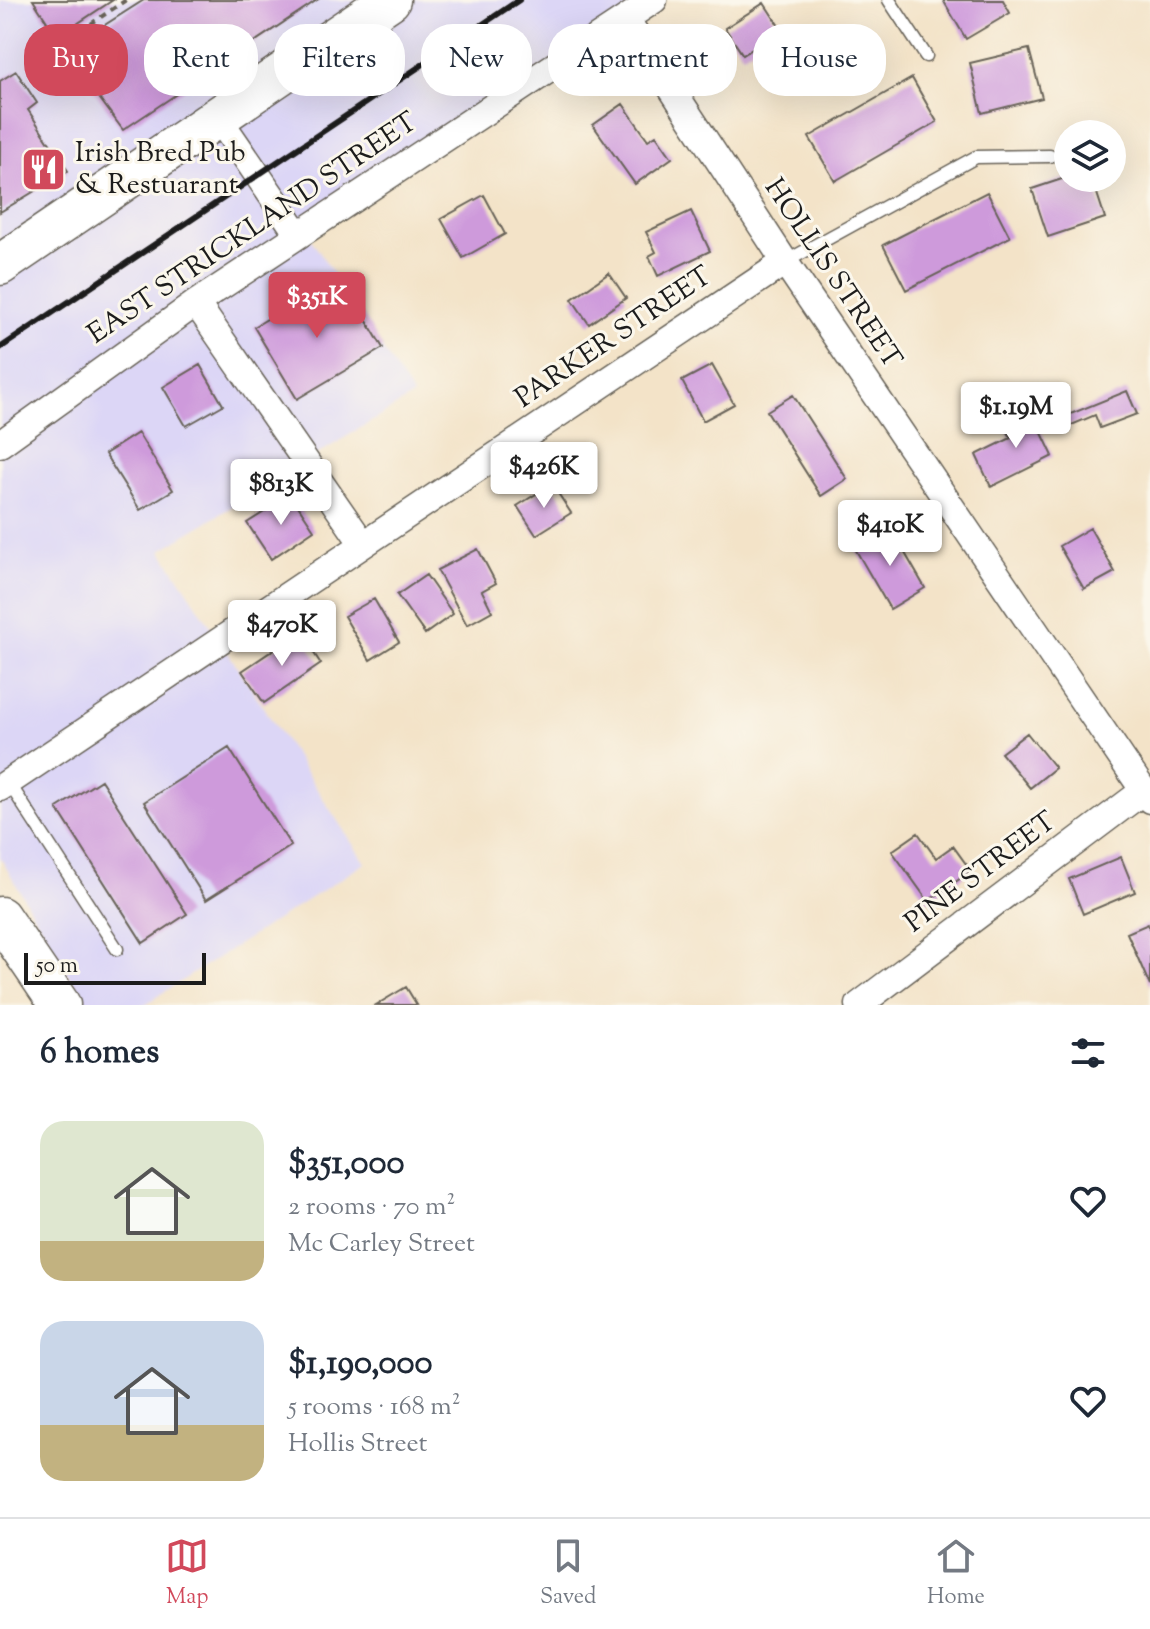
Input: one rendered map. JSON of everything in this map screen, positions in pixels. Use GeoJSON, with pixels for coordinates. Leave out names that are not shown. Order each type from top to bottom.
{"type":"FeatureCollection","features":[{"type":"Feature","properties":{"kind":"main road"},"geometry":{"type":"LineString","coordinates":[[0,265],[390,0]]}},
{"type":"Feature","properties":{"kind":"main road"},"geometry":{"type":"LineString","coordinates":[[0,917],[60,1005]]}},
{"type":"Feature","properties":{"kind":"street","name":"EAST STRICKLAND STREET"},"geometry":{"type":"LineString","coordinates":[[0,444],[196,303],[654,0]]}},
{"type":"Feature","properties":{"kind":"street","name":"HOLLIS STREET"},"geometry":{"type":"LineString","coordinates":[[626,19],[785,262],[1146,796]]}},
{"type":"Feature","properties":{"kind":"street"},"geometry":{"type":"LineString","coordinates":[[217,116],[298,234]]}},
{"type":"Feature","properties":{"kind":"street","name":"PARKER STREET"},"geometry":{"type":"LineString","coordinates":[[5,785],[785,262]]}},
{"type":"Feature","properties":{"kind":"street"},"geometry":{"type":"LineString","coordinates":[[196,303],[363,544]]}},
{"type":"Feature","properties":{"kind":"street","name":"PINE STREET"},"geometry":{"type":"LineString","coordinates":[[859,1005],[1146,796]]}},
{"type":"Feature","properties":{"kind":"lane"},"geometry":{"type":"LineString","coordinates":[[889,0],[926,56]]}},
{"type":"Feature","properties":{"kind":"lane"},"geometry":{"type":"LineString","coordinates":[[785,262],[976,157],[1050,156]]}},
{"type":"Feature","properties":{"kind":"lane"},"geometry":{"type":"LineString","coordinates":[[5,785],[117,949]]}},
{"type":"Feature","properties":{"kind":"path"},"geometry":{"type":"LineString","coordinates":[[91,24],[126,0]]}},
{"type":"Feature","properties":{"kind":"shaded area"},"geometry":{"type":"Polygon","coordinates":[[[0,0],[654,0],[618,24],[548,24],[548,70],[532,80],[532,24],[421,24],[421,96],[508,96],[305,230],[413,396],[161,550],[365,863],[144,1005],[86,1005],[0,857],[0,0]]]}},
{"type":"Feature","properties":{"kind":"building"},"geometry":{"type":"Polygon","coordinates":[[[33,0],[113,0],[77,24],[49,24],[33,0]]]}},
{"type":"Feature","properties":{"kind":"building"},"geometry":{"type":"Polygon","coordinates":[[[144,0],[317,0],[281,24],[274,24],[274,29],[258,40],[258,24],[144,24],[144,96],[174,96],[123,130],[98,96],[128,96],[128,24],[106,24],[144,0]]]}},
{"type":"Feature","properties":{"kind":"building"},"geometry":{"type":"Polygon","coordinates":[[[943,0],[1003,0],[1010,13],[966,39],[943,0]]]}},
{"type":"Feature","properties":{"kind":"building"},"geometry":{"type":"Polygon","coordinates":[[[764,3],[778,24],[753,24],[753,49],[743,55],[737,46],[737,24],[731,24],[764,3]]]}},
{"type":"Feature","properties":{"kind":"building"},"geometry":{"type":"Polygon","coordinates":[[[1029,49],[1042,98],[982,113],[970,63],[1029,49]]]}},
{"type":"Feature","properties":{"kind":"building"},"geometry":{"type":"Polygon","coordinates":[[[16,71],[24,83],[24,96],[32,96],[37,103],[28,110],[68,171],[0,212],[0,81],[16,71]]]}},
{"type":"Feature","properties":{"kind":"building"},"geometry":{"type":"Polygon","coordinates":[[[912,78],[937,122],[835,181],[809,137],[881,96],[886,96],[886,93],[912,78]]]}},
{"type":"Feature","properties":{"kind":"building"},"geometry":{"type":"Polygon","coordinates":[[[623,104],[648,140],[656,135],[672,158],[635,184],[593,125],[623,104]]]}},
{"type":"Feature","properties":{"kind":"building"},"geometry":{"type":"Polygon","coordinates":[[[1054,182],[1054,192],[1097,192],[1105,218],[1048,237],[1032,189],[1054,182]]]}},
{"type":"Feature","properties":{"kind":"building"},"geometry":{"type":"Polygon","coordinates":[[[987,192],[1010,237],[906,290],[883,245],[987,192]]]}},
{"type":"Feature","properties":{"kind":"building"},"geometry":{"type":"Polygon","coordinates":[[[484,195],[505,234],[463,258],[441,219],[484,195]]]}},
{"type":"Feature","properties":{"kind":"building"},"geometry":{"type":"Polygon","coordinates":[[[691,211],[710,251],[658,276],[649,256],[656,252],[646,232],[691,211]]]}},
{"type":"Feature","properties":{"kind":"building"},"geometry":{"type":"Polygon","coordinates":[[[609,273],[626,298],[589,324],[572,299],[609,273]]]}},
{"type":"Feature","properties":{"kind":"building"},"geometry":{"type":"Polygon","coordinates":[[[326,283],[346,316],[359,308],[383,348],[297,399],[254,327],[326,283]]]}},
{"type":"Feature","properties":{"kind":"building"},"geometry":{"type":"Polygon","coordinates":[[[200,365],[223,405],[186,426],[163,387],[200,365]]]}},
{"type":"Feature","properties":{"kind":"building"},"geometry":{"type":"Polygon","coordinates":[[[712,365],[734,404],[703,421],[682,381],[712,365]]]}},
{"type":"Feature","properties":{"kind":"building"},"geometry":{"type":"Polygon","coordinates":[[[1127,391],[1137,414],[1100,428],[1095,415],[1067,427],[1063,417],[1127,391]]]}},
{"type":"Feature","properties":{"kind":"building"},"geometry":{"type":"Polygon","coordinates":[[[793,395],[847,479],[821,496],[767,411],[793,395]]]}},
{"type":"Feature","properties":{"kind":"building"},"geometry":{"type":"Polygon","coordinates":[[[1030,408],[1053,456],[991,487],[976,455],[1011,438],[1003,421],[1030,408]]]}},
{"type":"Feature","properties":{"kind":"building"},"geometry":{"type":"Polygon","coordinates":[[[138,433],[173,490],[140,510],[105,454],[138,433]]]}},
{"type":"Feature","properties":{"kind":"building"},"geometry":{"type":"Polygon","coordinates":[[[552,484],[571,513],[536,535],[517,506],[552,484]]]}},
{"type":"Feature","properties":{"kind":"building"},"geometry":{"type":"Polygon","coordinates":[[[291,495],[314,530],[271,559],[247,523],[291,495]]]}},
{"type":"Feature","properties":{"kind":"building"},"geometry":{"type":"Polygon","coordinates":[[[890,527],[925,588],[890,609],[854,547],[890,527]]]}},
{"type":"Feature","properties":{"kind":"building"},"geometry":{"type":"Polygon","coordinates":[[[1090,528],[1115,572],[1084,589],[1059,546],[1090,528]]]}},
{"type":"Feature","properties":{"kind":"building"},"geometry":{"type":"Polygon","coordinates":[[[478,549],[496,583],[482,591],[492,611],[467,625],[437,570],[478,549]]]}},
{"type":"Feature","properties":{"kind":"building"},"geometry":{"type":"Polygon","coordinates":[[[426,575],[453,614],[425,634],[397,595],[426,575]]]}},
{"type":"Feature","properties":{"kind":"building"},"geometry":{"type":"Polygon","coordinates":[[[374,599],[399,642],[370,660],[344,616],[374,599]]]}},
{"type":"Feature","properties":{"kind":"building"},"geometry":{"type":"Polygon","coordinates":[[[300,632],[321,664],[264,703],[242,671],[300,632]]]}},
{"type":"Feature","properties":{"kind":"building"},"geometry":{"type":"Polygon","coordinates":[[[1027,733],[1055,768],[1030,788],[1001,753],[1027,733]]]}},
{"type":"Feature","properties":{"kind":"building"},"geometry":{"type":"Polygon","coordinates":[[[229,748],[291,846],[206,900],[144,802],[229,748]]]}},
{"type":"Feature","properties":{"kind":"building"},"geometry":{"type":"Polygon","coordinates":[[[101,780],[187,914],[143,943],[57,808],[101,780]]]}},
{"type":"Feature","properties":{"kind":"building"},"geometry":{"type":"Polygon","coordinates":[[[918,833],[936,858],[953,846],[971,871],[928,901],[892,851],[918,833]]]}},
{"type":"Feature","properties":{"kind":"building"},"geometry":{"type":"Polygon","coordinates":[[[1121,857],[1135,892],[1083,914],[1069,879],[1121,857]]]}},
{"type":"Feature","properties":{"kind":"building"},"geometry":{"type":"Polygon","coordinates":[[[1148,924],[1150,929],[1150,986],[1127,933],[1148,924]]]}},
{"type":"Feature","properties":{"kind":"building"},"geometry":{"type":"Polygon","coordinates":[[[406,987],[417,1005],[376,1005],[406,987]]]}},
{"type":"Feature","properties":{"kind":"railway"},"geometry":{"type":"LineString","coordinates":[[0,348],[519,0]]}},
{"type":"Feature","properties":{"kind":"place","name":"Irish Bred Pub & Restuarant"},"geometry":{"type":"Point","coordinates":[44,170]}}]}
